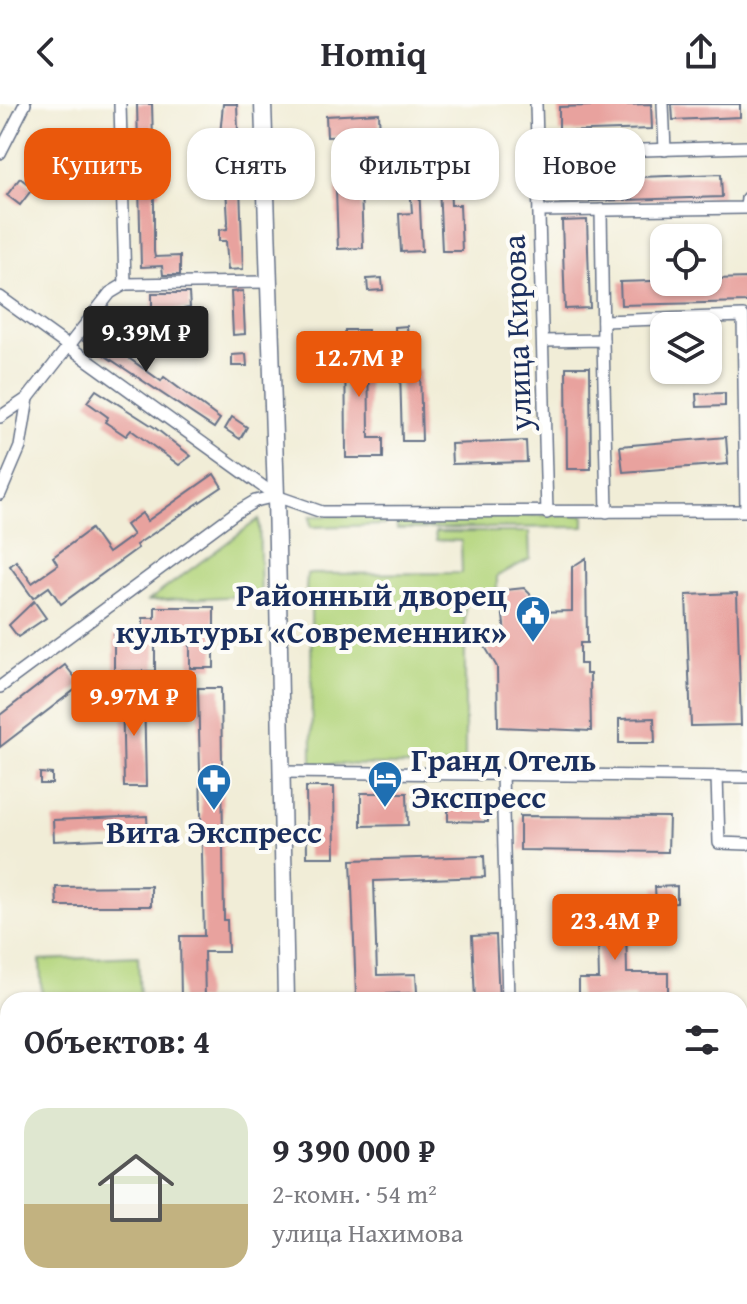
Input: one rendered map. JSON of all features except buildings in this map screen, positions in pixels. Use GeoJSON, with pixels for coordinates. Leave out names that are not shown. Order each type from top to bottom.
{"type":"FeatureCollection","features":[{"type":"Feature","properties":{"kind":"street"},"geometry":{"type":"LineString","coordinates":[[0,153],[25,104]]}},
{"type":"Feature","properties":{"kind":"street"},"geometry":{"type":"LineString","coordinates":[[120,104],[125,284]]}},
{"type":"Feature","properties":{"kind":"street"},"geometry":{"type":"LineString","coordinates":[[263,104],[276,496],[286,992]]}},
{"type":"Feature","properties":{"kind":"street","name":"улица Кирова"},"geometry":{"type":"LineString","coordinates":[[536,104],[537,128]]}},
{"type":"Feature","properties":{"kind":"street"},"geometry":{"type":"LineString","coordinates":[[663,104],[665,150]]}},
{"type":"Feature","properties":{"kind":"street"},"geometry":{"type":"LineString","coordinates":[[645,150],[747,147]]}},
{"type":"Feature","properties":{"kind":"street","name":"улица Кирова"},"geometry":{"type":"LineString","coordinates":[[539,200],[547,513]]}},
{"type":"Feature","properties":{"kind":"street"},"geometry":{"type":"LineString","coordinates":[[539,211],[747,206]]}},
{"type":"Feature","properties":{"kind":"street"},"geometry":{"type":"LineString","coordinates":[[601,210],[607,512]]}},
{"type":"Feature","properties":{"kind":"street"},"geometry":{"type":"LineString","coordinates":[[0,417],[28,398],[110,293],[125,284],[270,282]]}},
{"type":"Feature","properties":{"kind":"street"},"geometry":{"type":"LineString","coordinates":[[0,297],[276,496],[322,512],[747,510],[743,316],[603,321]]}},
{"type":"Feature","properties":{"kind":"street"},"geometry":{"type":"LineString","coordinates":[[543,341],[603,340]]}},
{"type":"Feature","properties":{"kind":"street"},"geometry":{"type":"LineString","coordinates":[[0,494],[20,447],[28,398]]}},
{"type":"Feature","properties":{"kind":"street"},"geometry":{"type":"LineString","coordinates":[[1,685],[235,513],[255,501],[276,496]]}},
{"type":"Feature","properties":{"kind":"street"},"geometry":{"type":"LineString","coordinates":[[281,772],[747,777]]}},
{"type":"Feature","properties":{"kind":"street"},"geometry":{"type":"LineString","coordinates":[[502,774],[508,992]]}},
{"type":"Feature","properties":{"kind":"street"},"geometry":{"type":"LineString","coordinates":[[717,776],[719,843],[747,844]]}},
{"type":"Feature","properties":{"kind":"green space"},"geometry":{"type":"Polygon","coordinates":[[[384,515],[384,525],[311,527],[310,516],[384,515]]]}},
{"type":"Feature","properties":{"kind":"green space"},"geometry":{"type":"Polygon","coordinates":[[[584,515],[584,527],[397,529],[396,516],[584,515]]]}},
{"type":"Feature","properties":{"kind":"green space"},"geometry":{"type":"Polygon","coordinates":[[[259,519],[261,595],[148,601],[259,519]]]}},
{"type":"Feature","properties":{"kind":"green space"},"geometry":{"type":"Polygon","coordinates":[[[435,532],[529,532],[530,559],[497,576],[497,592],[471,592],[465,596],[465,766],[312,764],[311,595],[306,591],[307,574],[462,573],[461,541],[436,540],[435,532]]]}},
{"type":"Feature","properties":{"kind":"green space"},"geometry":{"type":"Polygon","coordinates":[[[138,956],[140,992],[42,992],[40,960],[138,956]]]}},
{"type":"Feature","properties":{"kind":"place","name":"Районный дворец культуры «Современник»"},"geometry":{"type":"Point","coordinates":[533,644]}},
{"type":"Feature","properties":{"kind":"place","name":"Гранд Отель Экспресс"},"geometry":{"type":"Point","coordinates":[385,809]}},
{"type":"Feature","properties":{"kind":"place","name":"Вита Экспресс"},"geometry":{"type":"Point","coordinates":[214,812]}}]}
